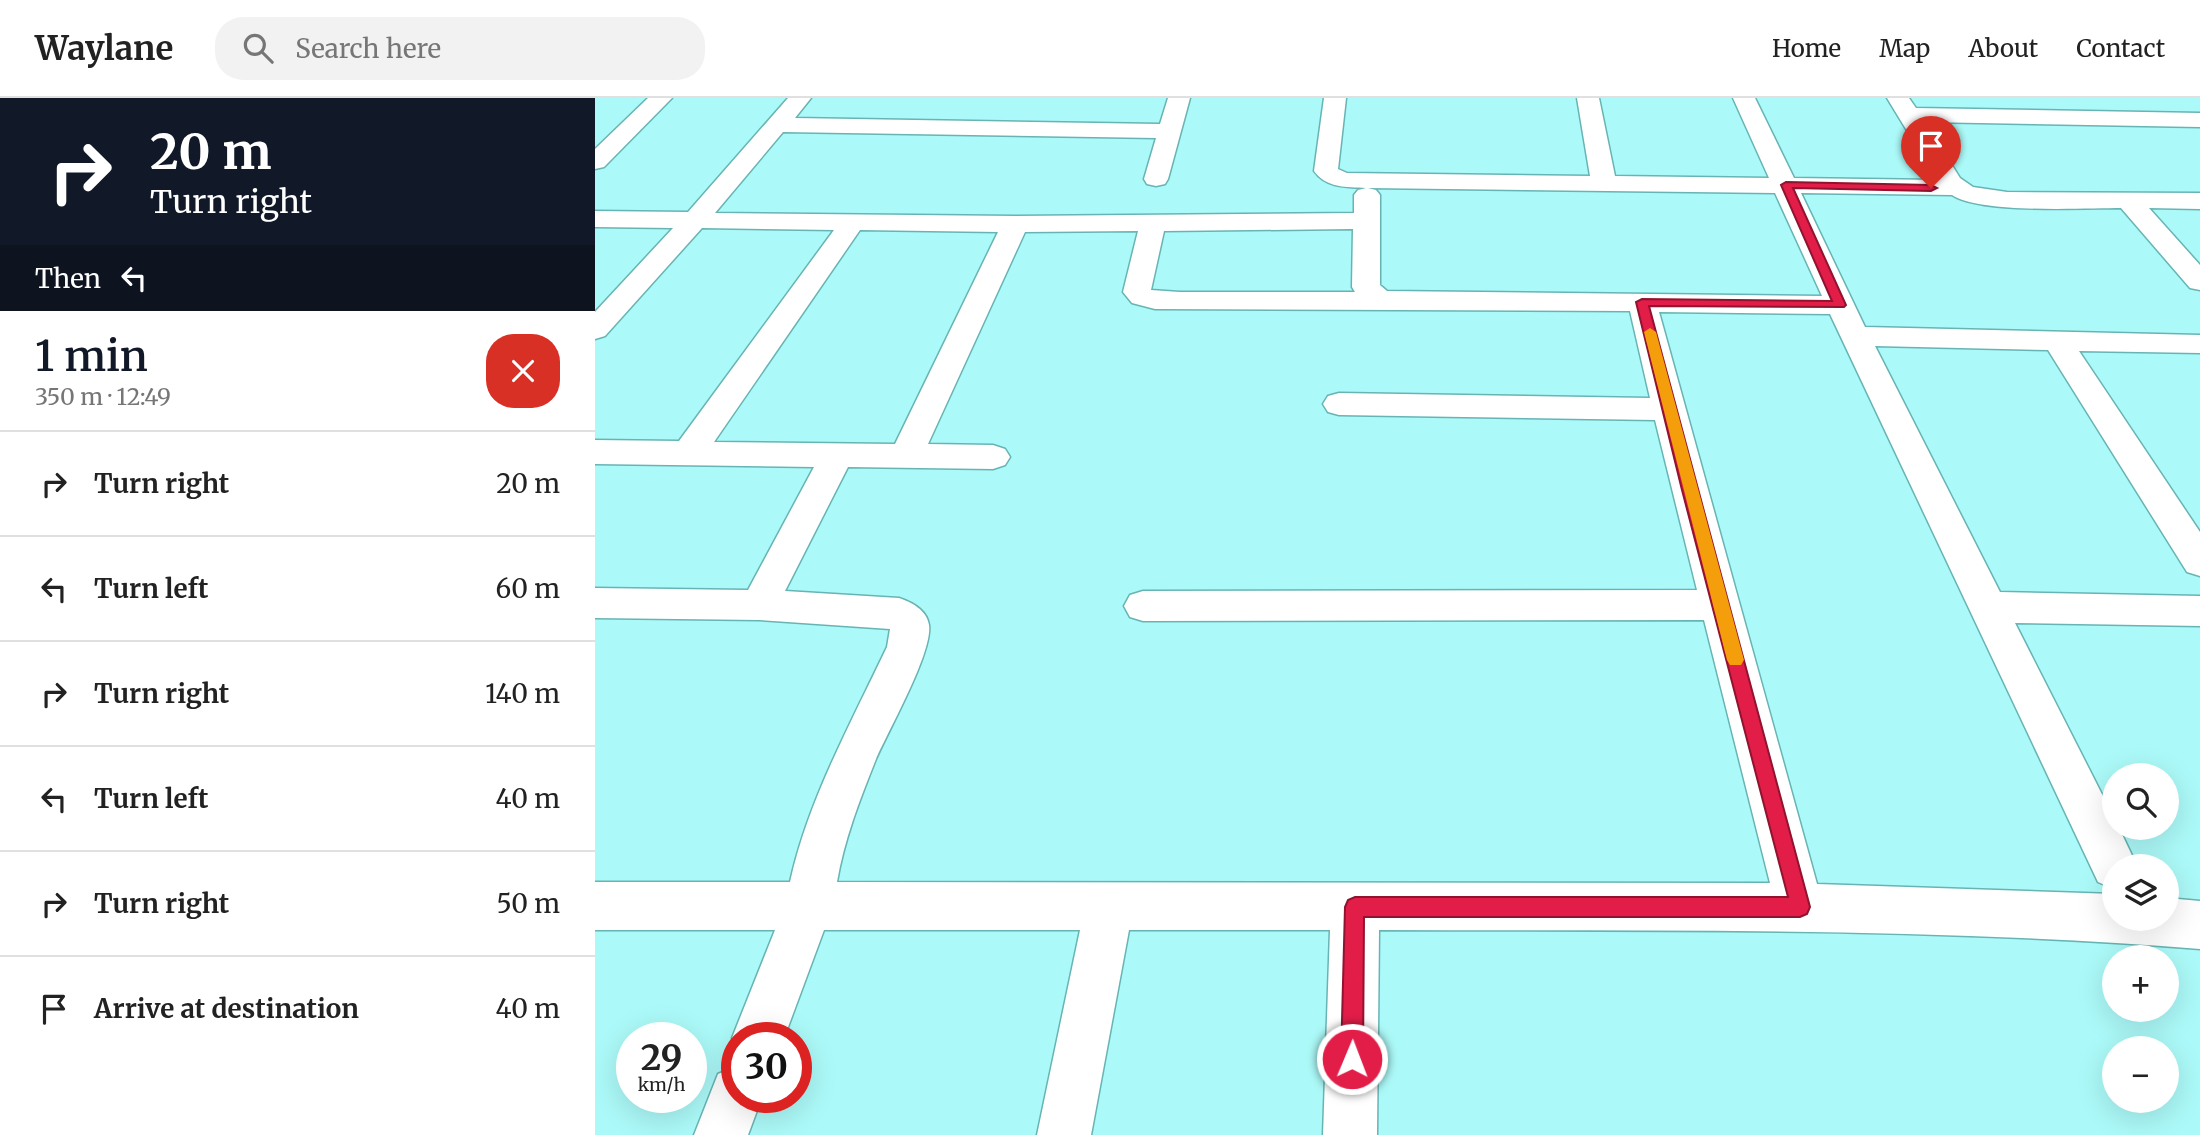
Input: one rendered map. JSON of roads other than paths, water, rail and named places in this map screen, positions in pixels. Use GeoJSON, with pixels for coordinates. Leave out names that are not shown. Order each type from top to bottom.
{"type":"FeatureCollection","features":[{"type":"Feature","properties":{"kind":"street"},"geometry":{"type":"LineString","coordinates":[[595,162],[660,98]]}},
{"type":"Feature","properties":{"kind":"street"},"geometry":{"type":"LineString","coordinates":[[595,330],[800,98]]}},
{"type":"Feature","properties":{"kind":"street"},"geometry":{"type":"LineString","coordinates":[[1156,179],[1179,98]]}},
{"type":"Feature","properties":{"kind":"street"},"geometry":{"type":"LineString","coordinates":[[1335,98],[1326,171],[1332,177],[1367,181],[1956,188],[1981,197],[2007,200],[2200,201]]}},
{"type":"Feature","properties":{"kind":"street"},"geometry":{"type":"LineString","coordinates":[[1588,98],[1604,185]]}},
{"type":"Feature","properties":{"kind":"street"},"geometry":{"type":"LineString","coordinates":[[1744,98],[1840,305],[2108,854]]}},
{"type":"Feature","properties":{"kind":"street"},"geometry":{"type":"LineString","coordinates":[[1904,106],[1956,188]]}},
{"type":"Feature","properties":{"kind":"street"},"geometry":{"type":"LineString","coordinates":[[1904,106],[2057,107],[2200,120]]}},
{"type":"Feature","properties":{"kind":"street"},"geometry":{"type":"LineString","coordinates":[[776,125],[1046,119],[1170,131]]}},
{"type":"Feature","properties":{"kind":"street"},"geometry":{"type":"LineString","coordinates":[[1367,181],[1366,287],[1380,300]]}},
{"type":"Feature","properties":{"kind":"street"},"geometry":{"type":"LineString","coordinates":[[2128,201],[2200,282]]}},
{"type":"Feature","properties":{"kind":"street"},"geometry":{"type":"LineString","coordinates":[[595,219],[1015,224],[1366,221]]}},
{"type":"Feature","properties":{"kind":"street"},"geometry":{"type":"LineString","coordinates":[[687,455],[852,223]]}},
{"type":"Feature","properties":{"kind":"street"},"geometry":{"type":"LineString","coordinates":[[1153,223],[1137,292],[1142,297],[1180,302],[1380,300],[1840,305]]}},
{"type":"Feature","properties":{"kind":"street"},"geometry":{"type":"LineString","coordinates":[[906,456],[1015,224]]}},
{"type":"Feature","properties":{"kind":"street"},"geometry":{"type":"LineString","coordinates":[[2169,246],[2200,246]]}},
{"type":"Feature","properties":{"kind":"street"},"geometry":{"type":"LineString","coordinates":[[1642,302],[1800,907]]}},
{"type":"Feature","properties":{"kind":"street"},"geometry":{"type":"LineString","coordinates":[[1857,336],[2200,344]]}},
{"type":"Feature","properties":{"kind":"street"},"geometry":{"type":"LineString","coordinates":[[2057,340],[2187,521],[2200,562]]}},
{"type":"Feature","properties":{"kind":"street"},"geometry":{"type":"LineString","coordinates":[[1339,404],[1670,410]]}},
{"type":"Feature","properties":{"kind":"street"},"geometry":{"type":"LineString","coordinates":[[595,452],[993,457]]}},
{"type":"Feature","properties":{"kind":"street"},"geometry":{"type":"LineString","coordinates":[[759,605],[837,455]]}},
{"type":"Feature","properties":{"kind":"street"},"geometry":{"type":"LineString","coordinates":[[595,603],[759,605],[899,613],[911,624],[907,647],[854,761],[826,833],[808,908],[764,1022]]}},
{"type":"Feature","properties":{"kind":"street"},"geometry":{"type":"LineString","coordinates":[[1143,606],[1721,605]]}},
{"type":"Feature","properties":{"kind":"street"},"geometry":{"type":"LineString","coordinates":[[1989,607],[2200,611]]}},
{"type":"Feature","properties":{"kind":"street"},"geometry":{"type":"LineString","coordinates":[[595,906],[1800,907],[2102,918]]}},
{"type":"Feature","properties":{"kind":"street"},"geometry":{"type":"LineString","coordinates":[[1064,1135],[1109,907]]}},
{"type":"Feature","properties":{"kind":"street"},"geometry":{"type":"LineString","coordinates":[[1350,1135],[1355,907]]}},
{"type":"Feature","properties":{"kind":"street"},"geometry":{"type":"LineString","coordinates":[[2179,923],[2200,925]]}},
{"type":"Feature","properties":{"kind":"street"},"geometry":{"type":"LineString","coordinates":[[721,1135],[729,1113]]}}]}
